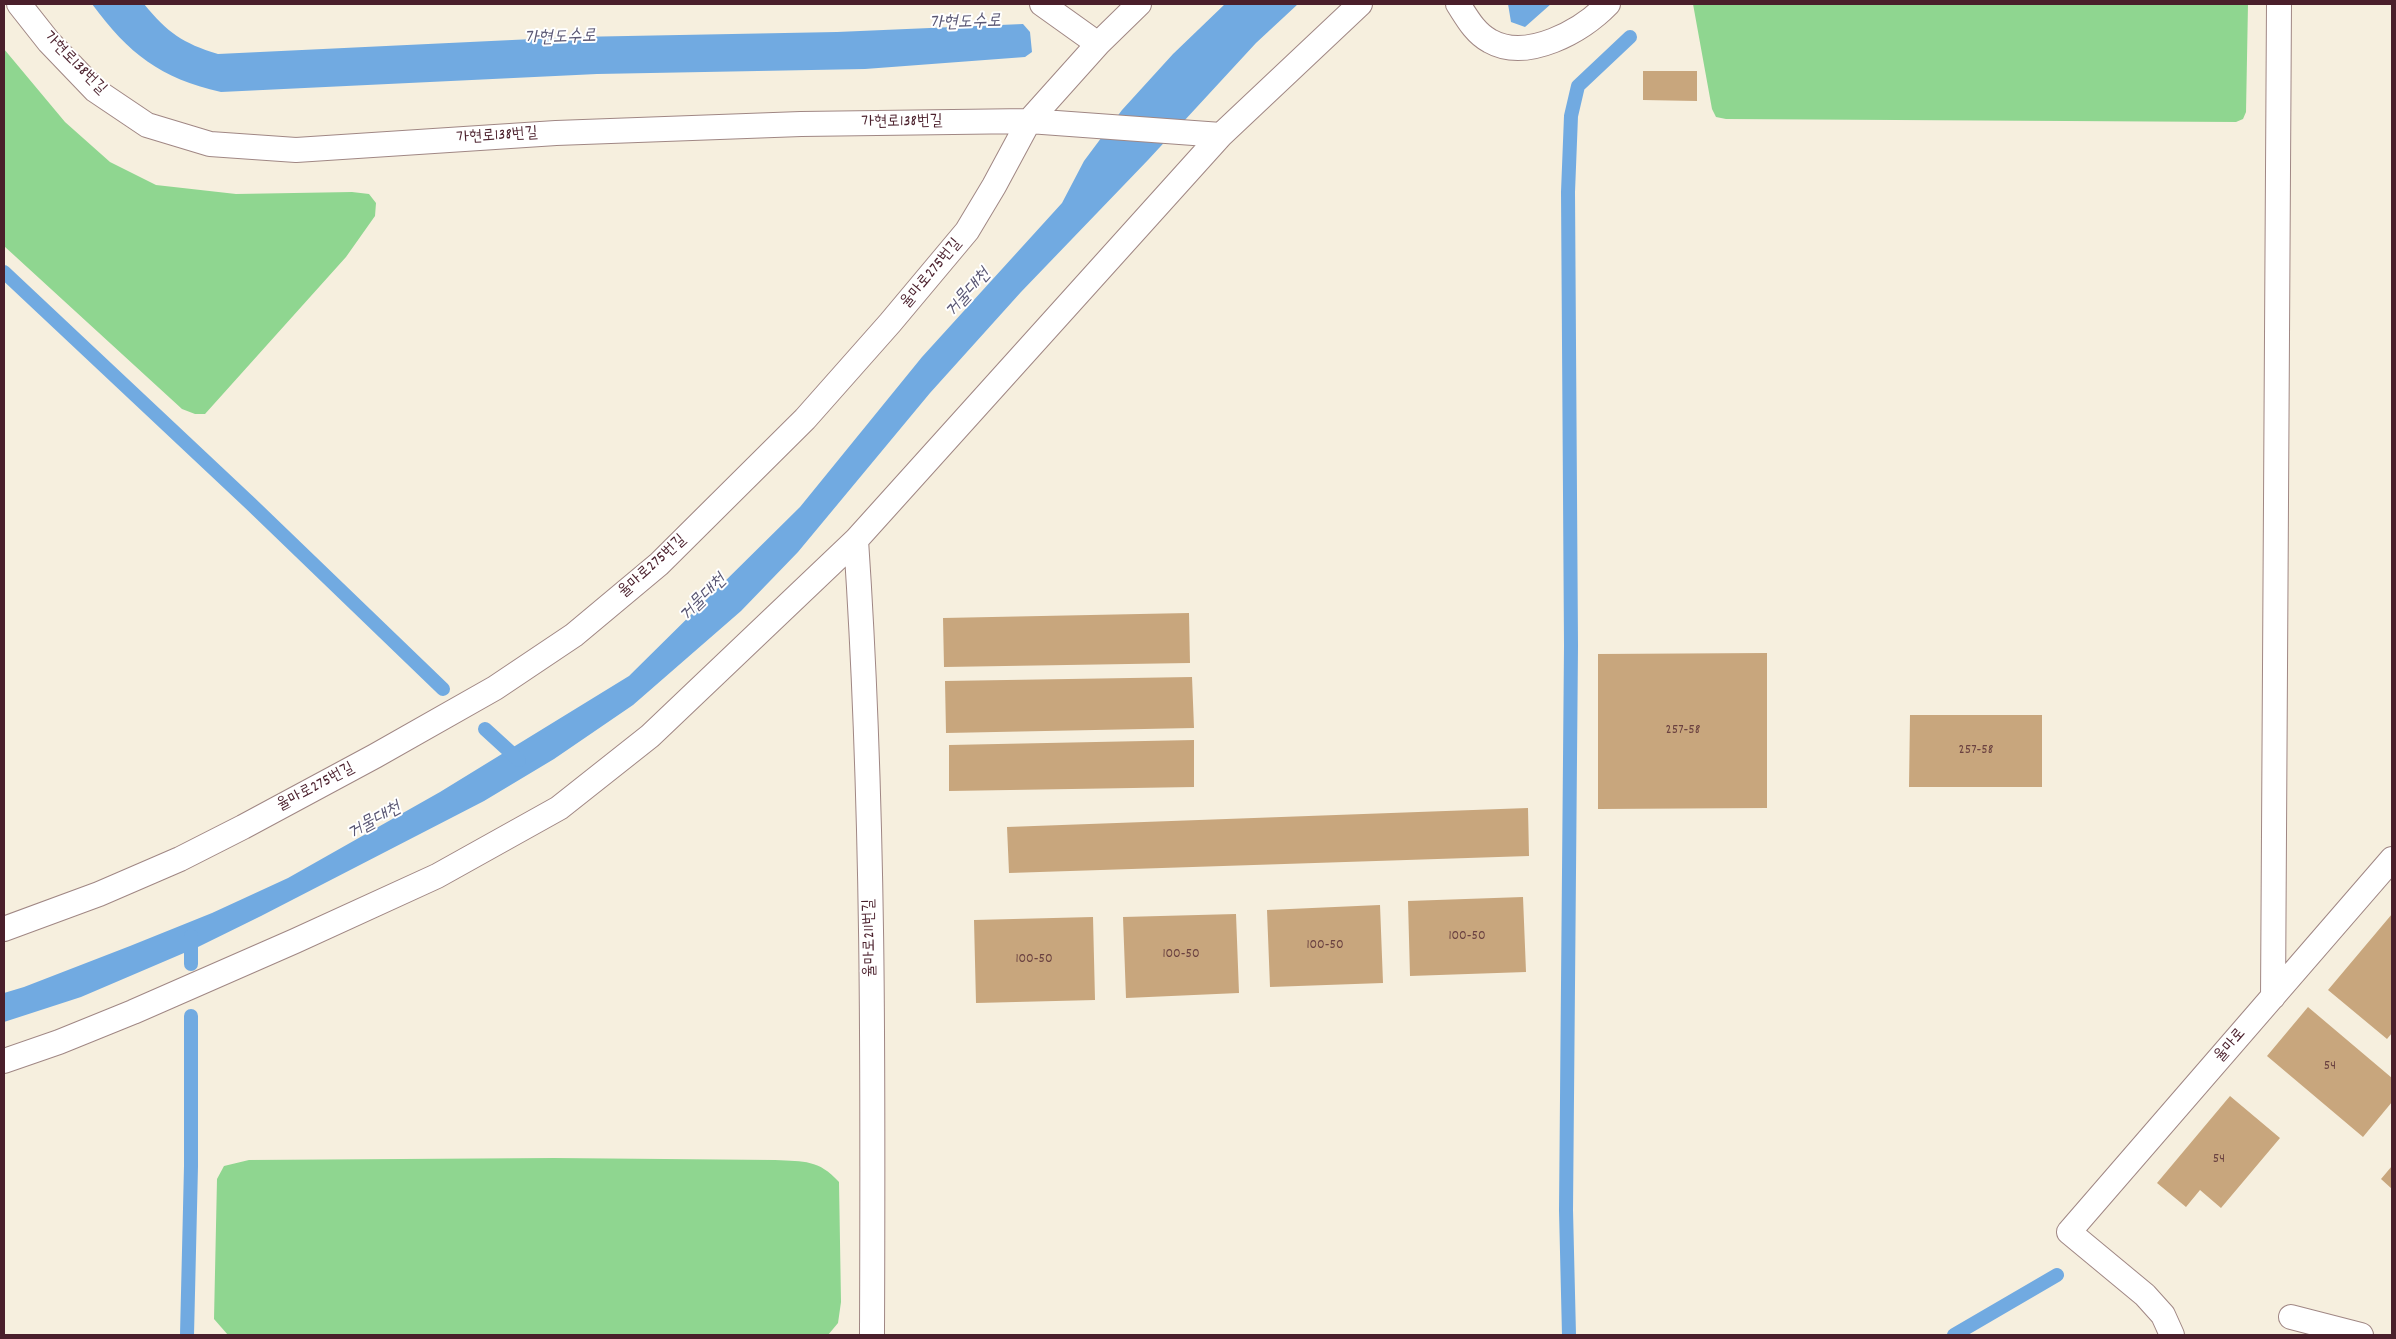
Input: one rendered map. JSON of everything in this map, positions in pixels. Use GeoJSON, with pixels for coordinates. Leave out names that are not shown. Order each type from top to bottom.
{"type":"FeatureCollection","features":[{"type":"Feature","properties":{"kind":"lane","name":"가현로138번길"},"geometry":{"type":"LineString","coordinates":[[19,4],[49,42],[95,90],[147,125],[210,144],[296,150],[556,133],[801,124],[1029,121],[1222,135]]}},
{"type":"Feature","properties":{"kind":"lane"},"geometry":{"type":"LineString","coordinates":[[1042,4],[1098,44]]}},
{"type":"Feature","properties":{"kind":"lane","name":"율마로275번길"},"geometry":{"type":"LineString","coordinates":[[4,929],[99,894],[180,859],[244,827],[495,688],[574,635],[659,564],[805,419],[884,330],[967,231],[1029,121],[1098,44],[1139,4]]}},
{"type":"Feature","properties":{"kind":"lane"},"geometry":{"type":"LineString","coordinates":[[4,1061],[59,1042],[133,1012],[321,929],[437,876],[559,808],[650,736],[856,540],[1222,135],[1360,4]]}},
{"type":"Feature","properties":{"kind":"lane"},"geometry":{"type":"LineString","coordinates":[[1458,4],[1472,27],[1491,42],[1520,49],[1558,40],[1608,4]]}},
{"type":"Feature","properties":{"kind":"lane"},"geometry":{"type":"LineString","coordinates":[[2273,997],[2279,4]]}},
{"type":"Feature","properties":{"kind":"lane","name":"율마로211번길"},"geometry":{"type":"LineString","coordinates":[[856,540],[862,638],[870,868],[873,1036],[872,1335]]}},
{"type":"Feature","properties":{"kind":"lane","name":"율마로"},"geometry":{"type":"LineString","coordinates":[[2172,1335],[2163,1315],[2145,1295],[2069,1232],[2392,859]]}},
{"type":"Feature","properties":{"kind":"lane"},"geometry":{"type":"LineString","coordinates":[[2291,1317],[2361,1335]]}},
{"type":"Feature","properties":{"kind":"green space"},"geometry":{"type":"Polygon","coordinates":[[[1693,4],[2248,4],[2246,112],[2243,119],[2236,122],[1726,119],[1716,117],[1712,109],[1693,4]]]}},
{"type":"Feature","properties":{"kind":"green space"},"geometry":{"type":"Polygon","coordinates":[[[4,49],[65,122],[110,162],[156,185],[236,194],[352,192],[369,194],[376,203],[375,216],[346,257],[205,414],[195,414],[182,409],[4,246],[4,49]]]}},
{"type":"Feature","properties":{"kind":"green space"},"geometry":{"type":"Polygon","coordinates":[[[554,1158],[775,1160],[810,1163],[824,1169],[839,1182],[841,1302],[838,1323],[828,1335],[228,1335],[214,1319],[217,1179],[224,1166],[249,1160],[554,1158]]]}},
{"type":"Feature","properties":{"kind":"water","name":"가현도수로"},"geometry":{"type":"Polygon","coordinates":[[[92,4],[144,4],[168,30],[195,46],[218,54],[575,37],[837,32],[1023,24],[1030,32],[1032,52],[1025,57],[865,69],[597,74],[221,92],[180,79],[148,61],[119,37],[92,4]]]}},
{"type":"Feature","properties":{"kind":"water"},"geometry":{"type":"Polygon","coordinates":[[[1225,4],[1298,4],[1256,43],[1148,160],[1021,292],[930,393],[798,552],[741,611],[633,705],[554,759],[484,801],[261,916],[198,947],[81,997],[4,1022],[4,993],[24,987],[212,913],[288,878],[440,792],[629,676],[800,507],[922,357],[1062,203],[1084,161],[1122,110],[1173,54],[1225,4]]]}},
{"type":"Feature","properties":{"kind":"water"},"geometry":{"type":"Polygon","coordinates":[[[1508,4],[1551,4],[1525,27],[1511,22],[1508,4]]]}},
{"type":"Feature","properties":{"kind":"building"},"geometry":{"type":"Polygon","coordinates":[[[1643,71],[1697,71],[1697,101],[1643,100],[1643,71]]]}},
{"type":"Feature","properties":{"kind":"building"},"geometry":{"type":"Polygon","coordinates":[[[1189,613],[1190,663],[944,667],[943,618],[1189,613]]]}},
{"type":"Feature","properties":{"kind":"building"},"geometry":{"type":"Polygon","coordinates":[[[1767,653],[1767,808],[1598,809],[1598,654],[1767,653]]]}},
{"type":"Feature","properties":{"kind":"building"},"geometry":{"type":"Polygon","coordinates":[[[1192,677],[1194,728],[946,733],[945,681],[1192,677]]]}},
{"type":"Feature","properties":{"kind":"building"},"geometry":{"type":"Polygon","coordinates":[[[1910,715],[2042,715],[2042,787],[1909,787],[1910,715]]]}},
{"type":"Feature","properties":{"kind":"building"},"geometry":{"type":"Polygon","coordinates":[[[1194,740],[1194,787],[949,791],[949,745],[1194,740]]]}},
{"type":"Feature","properties":{"kind":"building"},"geometry":{"type":"Polygon","coordinates":[[[1528,808],[1529,856],[1009,873],[1007,827],[1528,808]]]}},
{"type":"Feature","properties":{"kind":"building"},"geometry":{"type":"Polygon","coordinates":[[[1523,897],[1526,972],[1410,976],[1408,901],[1523,897]]]}},
{"type":"Feature","properties":{"kind":"building"},"geometry":{"type":"Polygon","coordinates":[[[1380,905],[1383,983],[1270,987],[1267,910],[1380,905]]]}},
{"type":"Feature","properties":{"kind":"building"},"geometry":{"type":"Polygon","coordinates":[[[1236,914],[1239,993],[1126,998],[1123,917],[1236,914]]]}},
{"type":"Feature","properties":{"kind":"building"},"geometry":{"type":"Polygon","coordinates":[[[2392,914],[2392,1033],[2387,1039],[2328,990],[2392,914]]]}},
{"type":"Feature","properties":{"kind":"building"},"geometry":{"type":"Polygon","coordinates":[[[1093,917],[1095,1000],[976,1003],[974,920],[1093,917]]]}},
{"type":"Feature","properties":{"kind":"building"},"geometry":{"type":"Polygon","coordinates":[[[2308,1007],[2392,1078],[2392,1102],[2363,1137],[2267,1056],[2308,1007]]]}},
{"type":"Feature","properties":{"kind":"building"},"geometry":{"type":"Polygon","coordinates":[[[2230,1096],[2280,1138],[2221,1208],[2200,1190],[2186,1207],[2157,1183],[2230,1096]]]}},
{"type":"Feature","properties":{"kind":"building"},"geometry":{"type":"Polygon","coordinates":[[[2392,1166],[2392,1189],[2381,1179],[2392,1166]]]}},
{"type":"Feature","properties":{"kind":"waterway"},"geometry":{"type":"LineString","coordinates":[[1569,1335],[1566,1210],[1571,646],[1568,192],[1571,116],[1578,86],[1630,37]]}},
{"type":"Feature","properties":{"kind":"waterway"},"geometry":{"type":"LineString","coordinates":[[4,272],[251,504],[443,689]]}},
{"type":"Feature","properties":{"kind":"waterway"},"geometry":{"type":"LineString","coordinates":[[485,729],[519,760]]}},
{"type":"Feature","properties":{"kind":"waterway"},"geometry":{"type":"LineString","coordinates":[[191,936],[191,964]]}},
{"type":"Feature","properties":{"kind":"waterway"},"geometry":{"type":"LineString","coordinates":[[187,1335],[191,1166],[191,1016]]}},
{"type":"Feature","properties":{"kind":"waterway"},"geometry":{"type":"LineString","coordinates":[[1954,1335],[2057,1275]]}},
{"type":"Feature","properties":{"kind":"water label","name":"거물대천"},"geometry":{"type":"Point","coordinates":[969,294]}},
{"type":"Feature","properties":{"kind":"water label","name":"거물대천"},"geometry":{"type":"Point","coordinates":[704,599]}},
{"type":"Feature","properties":{"kind":"water label","name":"거물대천"},"geometry":{"type":"Point","coordinates":[375,822]}}]}
